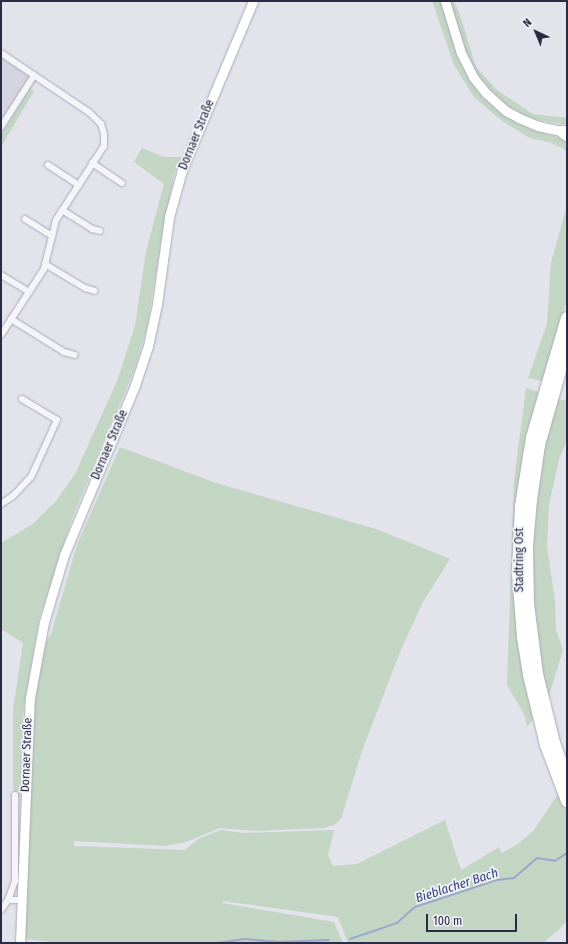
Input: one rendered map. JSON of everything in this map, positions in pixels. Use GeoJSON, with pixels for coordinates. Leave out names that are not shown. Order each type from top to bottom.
{"type":"FeatureCollection","features":[{"type":"Feature","properties":{"kind":"highway","name":"Stadtring Ost"},"geometry":{"type":"LineString","coordinates":[[567,318],[532,438],[521,506],[518,573],[522,637],[554,743],[567,778]]}},
{"type":"Feature","properties":{"kind":"highway","name":"Stadtring Ost"},"geometry":{"type":"LineString","coordinates":[[567,346],[539,445],[531,500],[528,586],[533,675],[546,745],[567,801]]}},
{"type":"Feature","properties":{"kind":"main road","name":"Dornaer Straße"},"geometry":{"type":"LineString","coordinates":[[20,943],[30,698],[50,602],[64,555],[135,385],[148,346],[157,304],[169,217],[182,170],[253,1]]}},
{"type":"Feature","properties":{"kind":"main road"},"geometry":{"type":"LineString","coordinates":[[445,1],[461,54],[473,77],[486,93],[506,111],[519,118],[566,132]]}},
{"type":"Feature","properties":{"kind":"street"},"geometry":{"type":"LineString","coordinates":[[1,53],[33,77],[90,113],[101,124],[104,134],[104,146],[56,220],[45,264],[1,335]]}},
{"type":"Feature","properties":{"kind":"street"},"geometry":{"type":"LineString","coordinates":[[1,127],[33,77]]}},
{"type":"Feature","properties":{"kind":"street"},"geometry":{"type":"LineString","coordinates":[[92,163],[122,183]]}},
{"type":"Feature","properties":{"kind":"street"},"geometry":{"type":"LineString","coordinates":[[48,165],[79,185]]}},
{"type":"Feature","properties":{"kind":"street"},"geometry":{"type":"LineString","coordinates":[[62,210],[92,229],[100,231]]}},
{"type":"Feature","properties":{"kind":"street"},"geometry":{"type":"LineString","coordinates":[[25,219],[52,236]]}},
{"type":"Feature","properties":{"kind":"street"},"geometry":{"type":"LineString","coordinates":[[45,264],[85,288],[95,291]]}},
{"type":"Feature","properties":{"kind":"street"},"geometry":{"type":"LineString","coordinates":[[1,275],[29,292]]}},
{"type":"Feature","properties":{"kind":"street"},"geometry":{"type":"LineString","coordinates":[[11,319],[64,352],[75,355]]}},
{"type":"Feature","properties":{"kind":"street"},"geometry":{"type":"LineString","coordinates":[[1,504],[13,496],[31,477],[57,420],[22,399]]}},
{"type":"Feature","properties":{"kind":"street","name":"Dornaer Straße"},"geometry":{"type":"LineString","coordinates":[[1,910],[8,900],[15,881],[15,795]]}},
{"type":"Feature","properties":{"kind":"street"},"geometry":{"type":"LineString","coordinates":[[8,900],[21,900]]}},
{"type":"Feature","properties":{"kind":"shaded area"},"geometry":{"type":"Polygon","coordinates":[[[1,53],[40,75],[1,135],[1,53]]]}},
{"type":"Feature","properties":{"kind":"green space"},"geometry":{"type":"Polygon","coordinates":[[[432,1],[441,1],[467,74],[475,87],[488,101],[516,122],[536,131],[567,140],[567,151],[552,143],[530,138],[502,121],[474,97],[454,65],[432,1]]]}},
{"type":"Feature","properties":{"kind":"green space"},"geometry":{"type":"Polygon","coordinates":[[[449,1],[454,1],[460,15],[476,67],[497,90],[533,114],[567,118],[567,125],[529,118],[507,107],[488,92],[475,74],[465,53],[449,1]]]}},
{"type":"Feature","properties":{"kind":"green space"},"geometry":{"type":"Polygon","coordinates":[[[30,89],[34,91],[1,147],[1,135],[30,89]]]}},
{"type":"Feature","properties":{"kind":"green space"},"geometry":{"type":"Polygon","coordinates":[[[142,148],[164,157],[181,157],[174,175],[162,235],[147,328],[135,368],[72,519],[39,619],[23,713],[20,797],[14,793],[13,785],[13,710],[23,643],[1,629],[1,543],[33,524],[56,501],[75,474],[117,381],[135,326],[146,251],[164,184],[134,162],[142,148]]]}},
{"type":"Feature","properties":{"kind":"green space"},"geometry":{"type":"Polygon","coordinates":[[[567,205],[566,303],[542,381],[528,378],[547,324],[551,263],[567,205]]]}},
{"type":"Feature","properties":{"kind":"green space"},"geometry":{"type":"Polygon","coordinates":[[[526,388],[539,392],[531,422],[514,539],[513,591],[523,676],[533,719],[527,727],[525,716],[507,685],[514,480],[526,388]]]}},
{"type":"Feature","properties":{"kind":"green space"},"geometry":{"type":"Polygon","coordinates":[[[554,398],[567,401],[567,440],[559,459],[549,505],[547,546],[555,601],[556,630],[563,650],[549,696],[542,673],[535,627],[531,573],[534,495],[554,398]]]}},
{"type":"Feature","properties":{"kind":"green space"},"geometry":{"type":"Polygon","coordinates":[[[120,447],[216,483],[376,529],[450,559],[423,602],[400,652],[362,751],[341,819],[334,825],[324,828],[257,831],[220,828],[186,842],[165,846],[74,841],[74,846],[185,850],[198,839],[221,830],[243,833],[334,830],[328,855],[333,866],[357,864],[445,820],[461,870],[499,847],[502,853],[518,844],[534,830],[567,781],[567,921],[555,933],[543,943],[348,943],[338,917],[223,901],[222,903],[334,922],[343,943],[61,943],[24,939],[33,724],[38,677],[44,645],[51,634],[77,545],[120,447]]]}},
{"type":"Feature","properties":{"kind":"waterway","name":"Bieblacher Bach"},"geometry":{"type":"LineString","coordinates":[[350,939],[397,923],[415,907],[497,880],[514,878],[537,858],[555,861],[567,853]]}},
{"type":"Feature","properties":{"kind":"waterway","name":"Bieblacher Bach"},"geometry":{"type":"LineString","coordinates":[[217,943],[244,939],[276,942],[329,940]]}}]}
